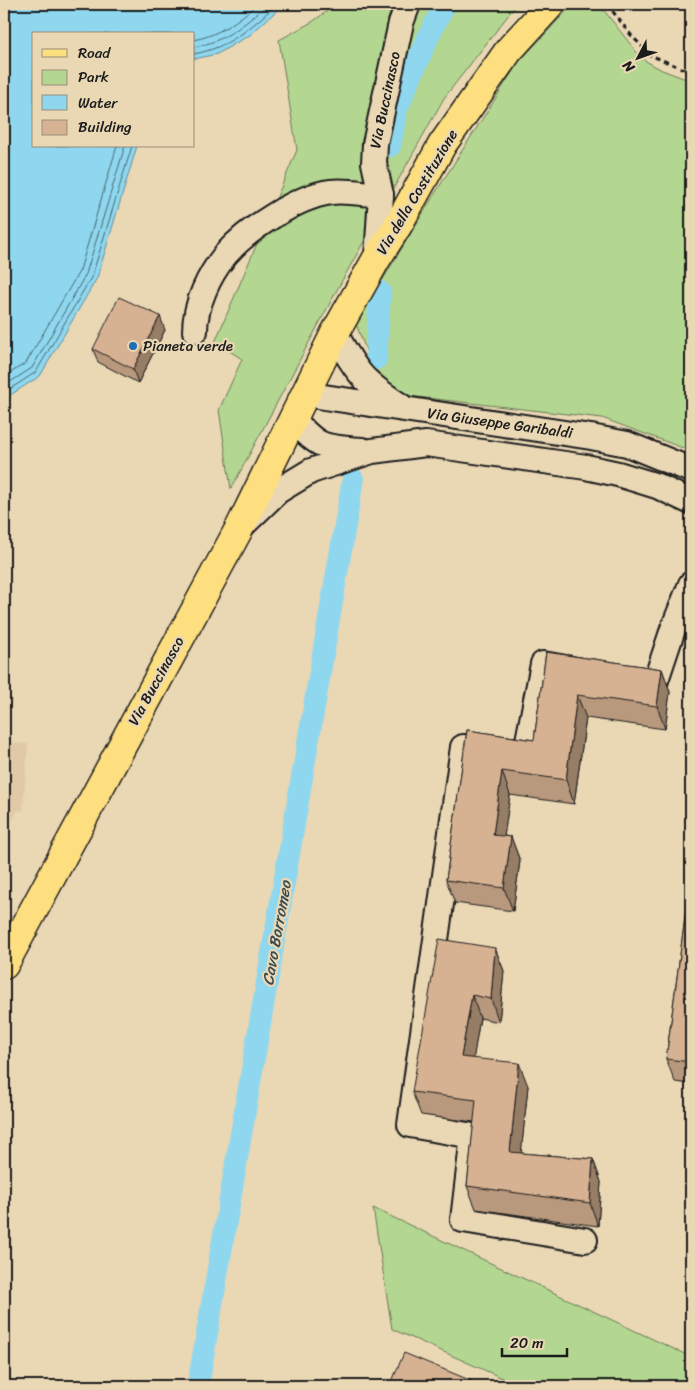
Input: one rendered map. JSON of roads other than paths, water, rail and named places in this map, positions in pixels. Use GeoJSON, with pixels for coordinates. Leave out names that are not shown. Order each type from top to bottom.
{"type":"FeatureCollection","features":[{"type":"Feature","properties":{"kind":"main road","name":"Via della Costituzione"},"geometry":{"type":"LineString","coordinates":[[304,394],[335,333],[442,145],[509,50],[551,4]]}},
{"type":"Feature","properties":{"kind":"main road","name":"Via Buccinasco"},"geometry":{"type":"LineString","coordinates":[[4,964],[240,527],[304,394]]}},
{"type":"Feature","properties":{"kind":"street","name":"Via Buccinasco"},"geometry":{"type":"LineString","coordinates":[[377,258],[381,195],[374,163],[375,144],[401,23],[408,4]]}},
{"type":"Feature","properties":{"kind":"street"},"geometry":{"type":"LineString","coordinates":[[195,331],[200,302],[212,276],[226,254],[246,237],[301,201],[331,192],[381,195]]}},
{"type":"Feature","properties":{"kind":"street"},"geometry":{"type":"LineString","coordinates":[[335,333],[355,369],[365,381],[407,410]]}},
{"type":"Feature","properties":{"kind":"street","name":"Via Giuseppe Garibaldi"},"geometry":{"type":"LineString","coordinates":[[304,394],[627,444],[691,470]]}},
{"type":"Feature","properties":{"kind":"street"},"geometry":{"type":"LineString","coordinates":[[292,419],[310,439],[325,447],[372,451]]}},
{"type":"Feature","properties":{"kind":"street","name":"Via Giuseppe Garibaldi"},"geometry":{"type":"LineString","coordinates":[[372,451],[426,444],[586,467],[634,479],[691,502]]}},
{"type":"Feature","properties":{"kind":"street"},"geometry":{"type":"LineString","coordinates":[[240,527],[278,491],[311,471],[372,451]]}},
{"type":"Feature","properties":{"kind":"street"},"geometry":{"type":"LineString","coordinates":[[585,1240],[463,1220],[472,1136],[410,1125],[463,747],[526,750],[542,664],[655,683],[673,629],[691,584]]}},
{"type":"Feature","properties":{"kind":"water"},"geometry":{"type":"Polygon","coordinates":[[[4,4],[284,4],[250,35],[217,54],[195,59],[195,32],[32,32],[32,148],[136,148],[97,278],[40,376],[4,399],[4,4]]]}},
{"type":"Feature","properties":{"kind":"waterway","name":"Cavo Borromeo"},"geometry":{"type":"LineString","coordinates":[[390,146],[397,109],[429,35],[445,4]]}},
{"type":"Feature","properties":{"kind":"waterway","name":"Cavo Borromeo"},"geometry":{"type":"LineString","coordinates":[[376,359],[380,292]]}},
{"type":"Feature","properties":{"kind":"waterway","name":"Cavo Borromeo"},"geometry":{"type":"LineString","coordinates":[[198,1386],[353,479]]}},
{"type":"Feature","properties":{"kind":"place","name":"Pianeta verde"},"geometry":{"type":"Point","coordinates":[133,346]}}]}
